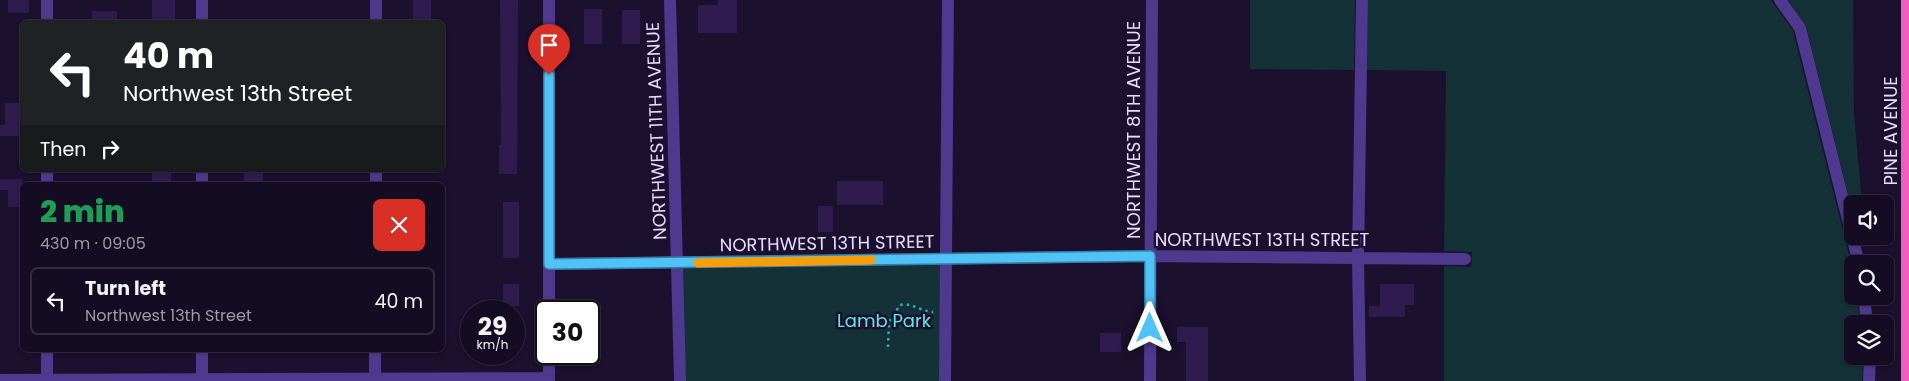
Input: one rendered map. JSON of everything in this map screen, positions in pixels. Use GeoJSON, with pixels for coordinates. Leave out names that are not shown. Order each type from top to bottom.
{"type":"FeatureCollection","features":[{"type":"Feature","properties":{"kind":"highway","name":"PINE AVENUE"},"geometry":{"type":"LineString","coordinates":[[1908,0],[1908,381]]}},
{"type":"Feature","properties":{"kind":"street"},"geometry":{"type":"LineString","coordinates":[[47,0],[47,20]]}},
{"type":"Feature","properties":{"kind":"street"},"geometry":{"type":"LineString","coordinates":[[202,0],[202,20]]}},
{"type":"Feature","properties":{"kind":"street"},"geometry":{"type":"LineString","coordinates":[[376,0],[376,20]]}},
{"type":"Feature","properties":{"kind":"street"},"geometry":{"type":"LineString","coordinates":[[549,0],[549,300]]}},
{"type":"Feature","properties":{"kind":"street","name":"NORTHWEST 11TH AVENUE"},"geometry":{"type":"LineString","coordinates":[[670,0],[680,381]]}},
{"type":"Feature","properties":{"kind":"street"},"geometry":{"type":"LineString","coordinates":[[944,381],[948,0]]}},
{"type":"Feature","properties":{"kind":"street","name":"NORTHWEST 8TH AVENUE"},"geometry":{"type":"LineString","coordinates":[[1150,381],[1152,0]]}},
{"type":"Feature","properties":{"kind":"street"},"geometry":{"type":"LineString","coordinates":[[1360,381],[1358,257],[1362,0]]}},
{"type":"Feature","properties":{"kind":"street"},"geometry":{"type":"LineString","coordinates":[[1780,0],[1800,28],[1857,255]]}},
{"type":"Feature","properties":{"kind":"street","name":"NORTHWEST 13TH STREET"},"geometry":{"type":"LineString","coordinates":[[549,264],[1150,256],[1465,259]]}},
{"type":"Feature","properties":{"kind":"street"},"geometry":{"type":"LineString","coordinates":[[47,352],[47,380]]}},
{"type":"Feature","properties":{"kind":"street"},"geometry":{"type":"LineString","coordinates":[[202,352],[202,380]]}},
{"type":"Feature","properties":{"kind":"street"},"geometry":{"type":"LineString","coordinates":[[375,379],[376,352]]}},
{"type":"Feature","properties":{"kind":"street"},"geometry":{"type":"LineString","coordinates":[[0,380],[549,380],[549,365]]}},
{"type":"Feature","properties":{"kind":"street"},"geometry":{"type":"LineString","coordinates":[[1869,381],[1870,365]]}},
{"type":"Feature","properties":{"kind":"path"},"geometry":{"type":"LineString","coordinates":[[888,347],[889,322],[900,305],[912,305],[924,312],[945,313]]}},
{"type":"Feature","properties":{"kind":"green space"},"geometry":{"type":"Polygon","coordinates":[[[1250,0],[1355,0],[1354,70],[1250,69],[1250,0]]]}},
{"type":"Feature","properties":{"kind":"green space"},"geometry":{"type":"Polygon","coordinates":[[[1368,0],[1771,0],[1793,31],[1844,235],[1844,245],[1846,245],[1849,255],[1844,255],[1844,305],[1858,305],[1859,315],[1844,315],[1844,365],[1863,365],[1862,381],[1444,381],[1444,266],[1471,267],[1472,252],[1444,251],[1446,71],[1367,70],[1368,0]]]}},
{"type":"Feature","properties":{"kind":"green space"},"geometry":{"type":"Polygon","coordinates":[[[1788,0],[1853,0],[1854,114],[1861,195],[1848,195],[1806,26],[1788,0]]]}},
{"type":"Feature","properties":{"kind":"green space","name":"Lamb Park"},"geometry":{"type":"Polygon","coordinates":[[[945,258],[945,381],[680,381],[678,263],[945,258]]]}},
{"type":"Feature","properties":{"kind":"building"},"geometry":{"type":"Polygon","coordinates":[[[8,0],[29,0],[29,13],[8,13],[8,0]]]}},
{"type":"Feature","properties":{"kind":"building"},"geometry":{"type":"Polygon","coordinates":[[[152,0],[175,0],[175,20],[152,20],[152,0]]]}},
{"type":"Feature","properties":{"kind":"building"},"geometry":{"type":"Polygon","coordinates":[[[413,0],[431,0],[431,20],[413,20],[413,0]]]}},
{"type":"Feature","properties":{"kind":"building"},"geometry":{"type":"Polygon","coordinates":[[[500,0],[518,0],[517,174],[499,174],[499,145],[501,145],[500,0]]]}},
{"type":"Feature","properties":{"kind":"building"},"geometry":{"type":"Polygon","coordinates":[[[718,0],[737,0],[737,33],[698,33],[698,5],[718,5],[718,0]]]}},
{"type":"Feature","properties":{"kind":"building"},"geometry":{"type":"Polygon","coordinates":[[[584,9],[602,9],[602,44],[584,44],[584,9]]]}},
{"type":"Feature","properties":{"kind":"building"},"geometry":{"type":"Polygon","coordinates":[[[622,10],[640,10],[640,44],[622,44],[622,10]]]}},
{"type":"Feature","properties":{"kind":"building"},"geometry":{"type":"Polygon","coordinates":[[[92,11],[117,11],[117,20],[92,20],[92,11]]]}},
{"type":"Feature","properties":{"kind":"building"},"geometry":{"type":"Polygon","coordinates":[[[5,103],[20,103],[20,136],[0,136],[0,125],[5,125],[5,103]]]}},
{"type":"Feature","properties":{"kind":"building"},"geometry":{"type":"Polygon","coordinates":[[[152,172],[171,172],[171,182],[152,182],[152,172]]]}},
{"type":"Feature","properties":{"kind":"building"},"geometry":{"type":"Polygon","coordinates":[[[244,172],[263,172],[263,182],[244,182],[244,172]]]}},
{"type":"Feature","properties":{"kind":"building"},"geometry":{"type":"Polygon","coordinates":[[[0,179],[22,179],[22,182],[20,182],[20,207],[8,207],[8,190],[0,190],[0,179]]]}},
{"type":"Feature","properties":{"kind":"building"},"geometry":{"type":"Polygon","coordinates":[[[837,181],[883,181],[883,205],[837,205],[837,181]]]}},
{"type":"Feature","properties":{"kind":"building"},"geometry":{"type":"Polygon","coordinates":[[[503,202],[519,202],[519,258],[503,258],[503,202]]]}},
{"type":"Feature","properties":{"kind":"building"},"geometry":{"type":"Polygon","coordinates":[[[818,206],[833,206],[833,232],[818,232],[818,206]]]}},
{"type":"Feature","properties":{"kind":"building"},"geometry":{"type":"Polygon","coordinates":[[[503,284],[519,284],[519,300],[503,300],[503,284]]]}},
{"type":"Feature","properties":{"kind":"building"},"geometry":{"type":"Polygon","coordinates":[[[1380,284],[1414,284],[1414,305],[1405,305],[1405,317],[1369,317],[1369,306],[1380,306],[1380,284]]]}},
{"type":"Feature","properties":{"kind":"building"},"geometry":{"type":"Polygon","coordinates":[[[1177,327],[1208,327],[1208,381],[1186,381],[1186,342],[1177,342],[1177,327]]]}},
{"type":"Feature","properties":{"kind":"building"},"geometry":{"type":"Polygon","coordinates":[[[1100,333],[1121,333],[1121,352],[1100,352],[1100,333]]]}},
{"type":"Feature","properties":{"kind":"slow traffic"},"geometry":{"type":"LineString","coordinates":[[698,263],[871,260]]}},
{"type":"Feature","properties":{"kind":"route"},"geometry":{"type":"LineString","coordinates":[[549,75],[549,264],[1150,256],[1150,328]]}}]}
